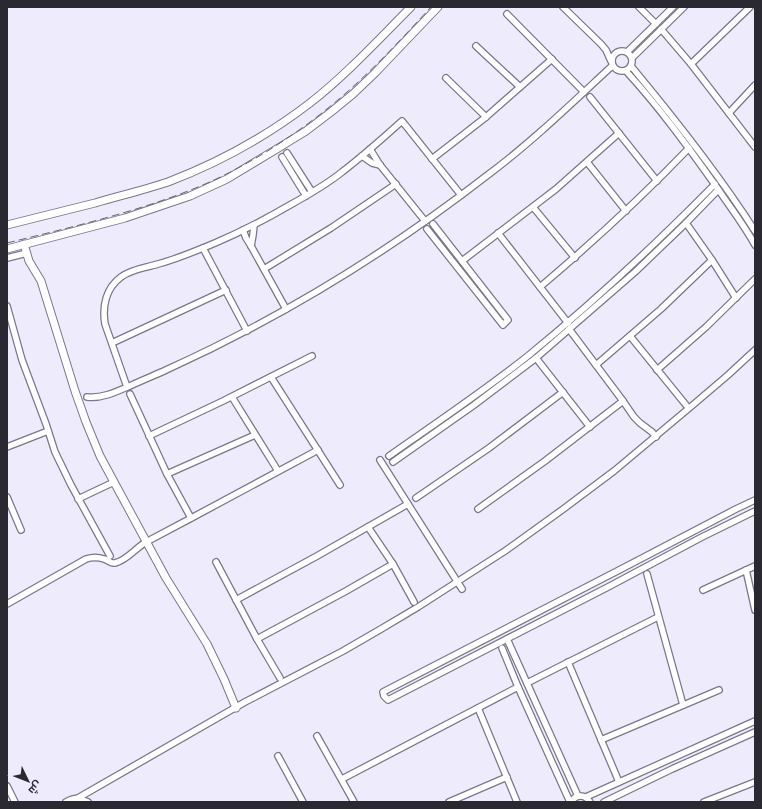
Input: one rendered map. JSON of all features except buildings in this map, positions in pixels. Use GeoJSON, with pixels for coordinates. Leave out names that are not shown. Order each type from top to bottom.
{"type":"FeatureCollection","features":[{"type":"Feature","properties":{"kind":"main road"},"geometry":{"type":"LineString","coordinates":[[7,225],[137,192],[168,182],[227,156],[283,122],[334,83],[358,61],[411,7]]}},
{"type":"Feature","properties":{"kind":"main road"},"geometry":{"type":"LineString","coordinates":[[7,249],[125,218],[190,196],[227,179],[306,131],[331,112],[375,73],[438,7]]}},
{"type":"Feature","properties":{"kind":"main road"},"geometry":{"type":"LineString","coordinates":[[24,244],[30,264],[39,276],[42,283],[73,386],[98,450],[166,578],[207,644],[236,708]]}},
{"type":"Feature","properties":{"kind":"street"},"geometry":{"type":"LineString","coordinates":[[564,7],[601,44],[608,54],[612,64],[618,71],[622,72],[629,69],[632,58],[684,7]]}},
{"type":"Feature","properties":{"kind":"street"},"geometry":{"type":"LineString","coordinates":[[639,7],[656,24]]}},
{"type":"Feature","properties":{"kind":"street"},"geometry":{"type":"LineString","coordinates":[[627,52],[673,7]]}},
{"type":"Feature","properties":{"kind":"street"},"geometry":{"type":"LineString","coordinates":[[691,64],[750,7]]}},
{"type":"Feature","properties":{"kind":"street"},"geometry":{"type":"LineString","coordinates":[[507,14],[584,92]]}},
{"type":"Feature","properties":{"kind":"street"},"geometry":{"type":"LineString","coordinates":[[661,29],[691,64],[755,147]]}},
{"type":"Feature","properties":{"kind":"street"},"geometry":{"type":"LineString","coordinates":[[644,35],[655,36]]}},
{"type":"Feature","properties":{"kind":"street"},"geometry":{"type":"LineString","coordinates":[[476,46],[520,87]]}},
{"type":"Feature","properties":{"kind":"street"},"geometry":{"type":"LineString","coordinates":[[87,397],[105,396],[197,356],[247,331],[352,270],[425,222],[489,175],[521,149],[584,92],[612,64],[613,56],[618,52],[627,52],[632,58]]}},
{"type":"Feature","properties":{"kind":"street"},"geometry":{"type":"LineString","coordinates":[[432,159],[486,117],[552,59]]}},
{"type":"Feature","properties":{"kind":"street"},"geometry":{"type":"LineString","coordinates":[[631,66],[706,159],[755,231]]}},
{"type":"Feature","properties":{"kind":"street"},"geometry":{"type":"LineString","coordinates":[[626,71],[655,104],[689,148],[741,222],[755,245]]}},
{"type":"Feature","properties":{"kind":"street"},"geometry":{"type":"LineString","coordinates":[[446,78],[486,117]]}},
{"type":"Feature","properties":{"kind":"street"},"geometry":{"type":"LineString","coordinates":[[729,113],[755,85]]}},
{"type":"Feature","properties":{"kind":"street"},"geometry":{"type":"LineString","coordinates":[[590,97],[657,181]]}},
{"type":"Feature","properties":{"kind":"street"},"geometry":{"type":"LineString","coordinates":[[127,387],[105,324],[104,309],[107,295],[122,276],[203,248],[254,225],[276,213],[306,196],[341,173],[370,150],[402,121],[461,195]]}},
{"type":"Feature","properties":{"kind":"street"},"geometry":{"type":"LineString","coordinates":[[462,261],[556,189],[619,133]]}},
{"type":"Feature","properties":{"kind":"street"},"geometry":{"type":"LineString","coordinates":[[540,287],[575,258],[626,211],[689,148]]}},
{"type":"Feature","properties":{"kind":"street"},"geometry":{"type":"LineString","coordinates":[[370,150],[425,222]]}},
{"type":"Feature","properties":{"kind":"street"},"geometry":{"type":"LineString","coordinates":[[306,196],[284,155],[312,192]]}},
{"type":"Feature","properties":{"kind":"street"},"geometry":{"type":"LineString","coordinates":[[362,156],[372,163],[380,165]]}},
{"type":"Feature","properties":{"kind":"street"},"geometry":{"type":"LineString","coordinates":[[587,162],[626,211]]}},
{"type":"Feature","properties":{"kind":"street"},"geometry":{"type":"LineString","coordinates":[[264,269],[331,228],[396,184]]}},
{"type":"Feature","properties":{"kind":"street"},"geometry":{"type":"LineString","coordinates":[[389,456],[478,394],[568,323],[629,269],[715,184]]}},
{"type":"Feature","properties":{"kind":"street"},"geometry":{"type":"LineString","coordinates":[[393,462],[474,405],[536,358],[635,272],[718,190]]}},
{"type":"Feature","properties":{"kind":"street"},"geometry":{"type":"LineString","coordinates":[[697,202],[702,207]]}},
{"type":"Feature","properties":{"kind":"street"},"geometry":{"type":"LineString","coordinates":[[533,207],[575,258]]}},
{"type":"Feature","properties":{"kind":"street"},"geometry":{"type":"LineString","coordinates":[[686,223],[736,298]]}},
{"type":"Feature","properties":{"kind":"street"},"geometry":{"type":"LineString","coordinates":[[427,229],[503,325],[508,320],[433,224]]}},
{"type":"Feature","properties":{"kind":"street"},"geometry":{"type":"LineString","coordinates":[[251,246],[254,225]]}},
{"type":"Feature","properties":{"kind":"street"},"geometry":{"type":"LineString","coordinates":[[243,230],[286,309]]}},
{"type":"Feature","properties":{"kind":"street"},"geometry":{"type":"LineString","coordinates":[[498,233],[568,323]]}},
{"type":"Feature","properties":{"kind":"street"},"geometry":{"type":"LineString","coordinates":[[441,246],[447,242]]}},
{"type":"Feature","properties":{"kind":"street"},"geometry":{"type":"LineString","coordinates":[[203,248],[247,331]]}},
{"type":"Feature","properties":{"kind":"street"},"geometry":{"type":"LineString","coordinates":[[7,258],[27,253]]}},
{"type":"Feature","properties":{"kind":"street"},"geometry":{"type":"LineString","coordinates":[[596,365],[671,299],[712,260]]}},
{"type":"Feature","properties":{"kind":"street"},"geometry":{"type":"LineString","coordinates":[[657,370],[691,341],[755,279]]}},
{"type":"Feature","properties":{"kind":"street"},"geometry":{"type":"LineString","coordinates":[[112,343],[226,290]]}},
{"type":"Feature","properties":{"kind":"street"},"geometry":{"type":"LineString","coordinates":[[7,306],[22,360],[60,463],[110,556]]}},
{"type":"Feature","properties":{"kind":"street"},"geometry":{"type":"LineString","coordinates":[[569,330],[637,420],[656,437]]}},
{"type":"Feature","properties":{"kind":"street"},"geometry":{"type":"LineString","coordinates":[[630,336],[686,406]]}},
{"type":"Feature","properties":{"kind":"street"},"geometry":{"type":"LineString","coordinates":[[66,802],[78,798],[236,708],[343,651],[458,582],[534,531],[614,471],[656,437],[755,350]]}},
{"type":"Feature","properties":{"kind":"street"},"geometry":{"type":"LineString","coordinates":[[149,436],[232,397],[312,356]]}},
{"type":"Feature","properties":{"kind":"street"},"geometry":{"type":"LineString","coordinates":[[536,358],[590,427]]}},
{"type":"Feature","properties":{"kind":"street"},"geometry":{"type":"LineString","coordinates":[[271,376],[340,485]]}},
{"type":"Feature","properties":{"kind":"street"},"geometry":{"type":"LineString","coordinates":[[416,498],[489,448],[563,392]]}},
{"type":"Feature","properties":{"kind":"street"},"geometry":{"type":"LineString","coordinates":[[130,394],[167,474],[191,518]]}},
{"type":"Feature","properties":{"kind":"street"},"geometry":{"type":"LineString","coordinates":[[232,397],[278,472]]}},
{"type":"Feature","properties":{"kind":"street"},"geometry":{"type":"LineString","coordinates":[[478,509],[521,479],[623,401]]}},
{"type":"Feature","properties":{"kind":"street"},"geometry":{"type":"LineString","coordinates":[[7,447],[48,430]]}},
{"type":"Feature","properties":{"kind":"street"},"geometry":{"type":"LineString","coordinates":[[167,474],[255,435]]}},
{"type":"Feature","properties":{"kind":"street"},"geometry":{"type":"LineString","coordinates":[[406,444],[410,450]]}},
{"type":"Feature","properties":{"kind":"street"},"geometry":{"type":"LineString","coordinates":[[7,604],[90,558],[97,557],[112,563],[116,563],[128,556],[143,543],[318,450]]}},
{"type":"Feature","properties":{"kind":"street"},"geometry":{"type":"LineString","coordinates":[[380,460],[462,589]]}},
{"type":"Feature","properties":{"kind":"street"},"geometry":{"type":"LineString","coordinates":[[78,499],[114,482]]}},
{"type":"Feature","properties":{"kind":"street"},"geometry":{"type":"LineString","coordinates":[[7,497],[21,530]]}},
{"type":"Feature","properties":{"kind":"street"},"geometry":{"type":"LineString","coordinates":[[752,501],[755,510],[388,700],[384,696],[383,692],[752,501]]}},
{"type":"Feature","properties":{"kind":"street"},"geometry":{"type":"LineString","coordinates":[[236,600],[408,504]]}},
{"type":"Feature","properties":{"kind":"street"},"geometry":{"type":"LineString","coordinates":[[368,527],[414,602]]}},
{"type":"Feature","properties":{"kind":"street"},"geometry":{"type":"LineString","coordinates":[[216,562],[280,678]]}},
{"type":"Feature","properties":{"kind":"street"},"geometry":{"type":"LineString","coordinates":[[258,639],[392,564]]}},
{"type":"Feature","properties":{"kind":"street"},"geometry":{"type":"LineString","coordinates":[[703,590],[755,566]]}},
{"type":"Feature","properties":{"kind":"street"},"geometry":{"type":"LineString","coordinates":[[746,570],[755,610]]}},
{"type":"Feature","properties":{"kind":"street"},"geometry":{"type":"LineString","coordinates":[[647,574],[683,705]]}},
{"type":"Feature","properties":{"kind":"street"},"geometry":{"type":"LineString","coordinates":[[542,610],[543,615],[547,618]]}},
{"type":"Feature","properties":{"kind":"street"},"geometry":{"type":"LineString","coordinates":[[527,683],[658,617]]}},
{"type":"Feature","properties":{"kind":"street"},"geometry":{"type":"LineString","coordinates":[[507,639],[578,796]]}},
{"type":"Feature","properties":{"kind":"street"},"geometry":{"type":"LineString","coordinates":[[502,648],[570,802],[578,796],[582,796],[588,800],[619,782],[755,721]]}},
{"type":"Feature","properties":{"kind":"street"},"geometry":{"type":"LineString","coordinates":[[568,662],[619,782]]}},
{"type":"Feature","properties":{"kind":"street"},"geometry":{"type":"LineString","coordinates":[[342,779],[518,687]]}},
{"type":"Feature","properties":{"kind":"street"},"geometry":{"type":"LineString","coordinates":[[601,740],[719,690]]}},
{"type":"Feature","properties":{"kind":"street"},"geometry":{"type":"LineString","coordinates":[[478,708],[517,802]]}},
{"type":"Feature","properties":{"kind":"street"},"geometry":{"type":"LineString","coordinates":[[604,802],[672,769],[755,732]]}},
{"type":"Feature","properties":{"kind":"street"},"geometry":{"type":"LineString","coordinates":[[317,736],[354,802]]}},
{"type":"Feature","properties":{"kind":"street"},"geometry":{"type":"LineString","coordinates":[[278,756],[303,802]]}},
{"type":"Feature","properties":{"kind":"street"},"geometry":{"type":"LineString","coordinates":[[449,802],[507,777]]}},
{"type":"Feature","properties":{"kind":"street"},"geometry":{"type":"LineString","coordinates":[[704,802],[755,782]]}},
{"type":"Feature","properties":{"kind":"street"},"geometry":{"type":"LineString","coordinates":[[7,786],[15,802]]}},
{"type":"Feature","properties":{"kind":"street"},"geometry":{"type":"LineString","coordinates":[[78,798],[88,802]]}},
{"type":"Feature","properties":{"kind":"railway"},"geometry":{"type":"LineString","coordinates":[[7,243],[152,204],[198,187],[240,167],[282,142],[340,98],[376,65],[431,7]]}}]}
